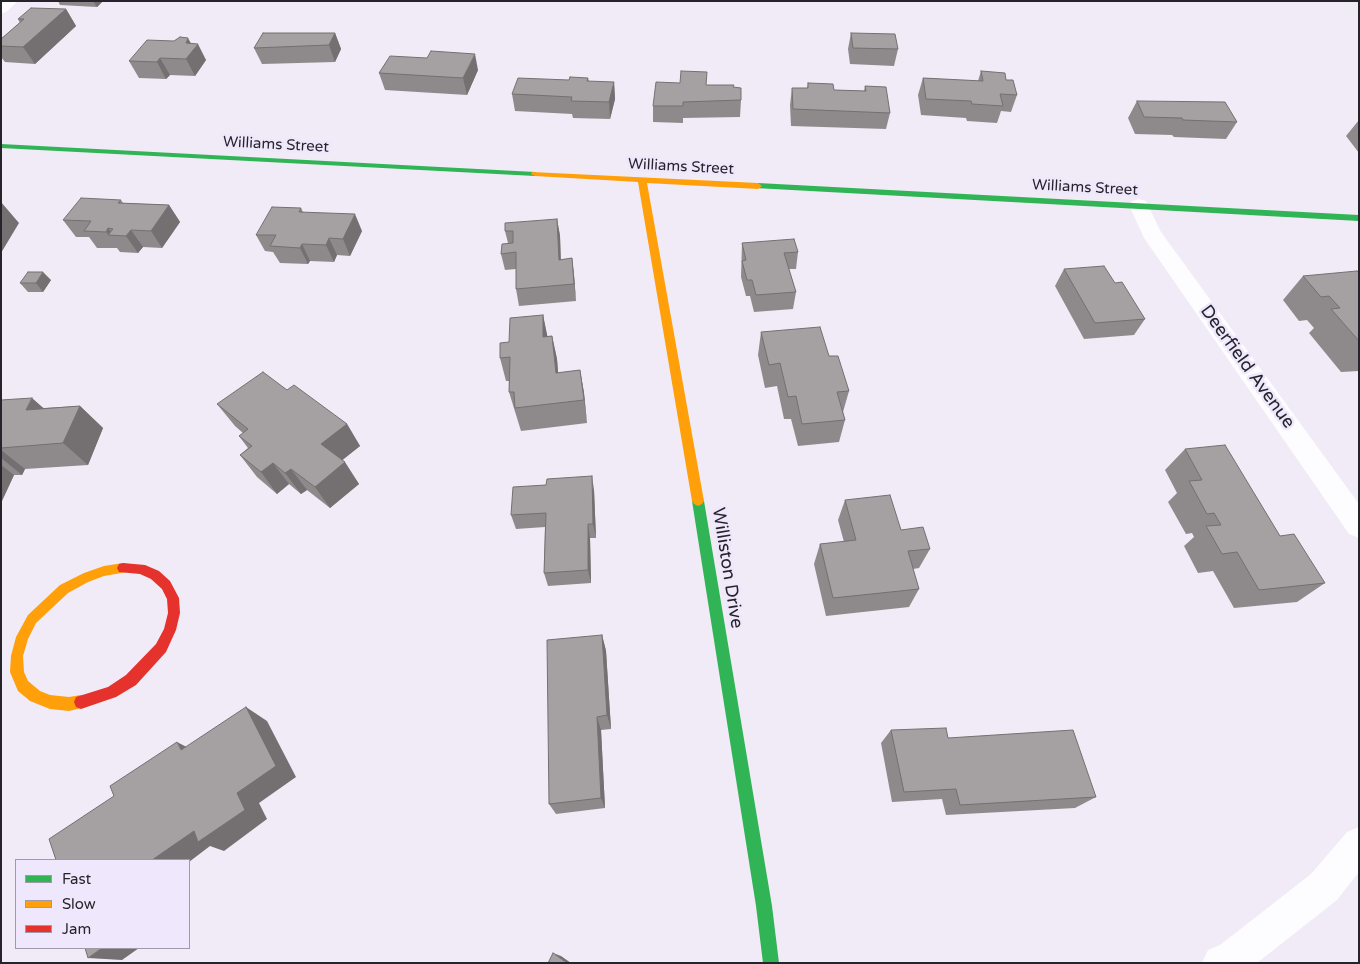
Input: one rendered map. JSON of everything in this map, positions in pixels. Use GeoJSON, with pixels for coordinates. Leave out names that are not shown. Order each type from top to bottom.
{"type":"FeatureCollection","features":[{"type":"Feature","properties":{"kind":"main road","name":"Williams Street"},"geometry":{"type":"LineString","coordinates":[[1,146],[1359,218]]}},
{"type":"Feature","properties":{"kind":"main road","name":"Williston Drive"},"geometry":{"type":"LineString","coordinates":[[642,180],[688,435],[764,906],[771,963]]}},
{"type":"Feature","properties":{"kind":"main road"},"geometry":{"type":"LineString","coordinates":[[123,568],[141,569],[155,575],[166,585],[173,598],[174,613],[170,630],[161,648],[131,680],[111,692],[90,700],[69,704],[50,702],[35,696],[9,676],[22,637],[37,614],[64,589],[84,578],[104,571],[123,568]]}},
{"type":"Feature","properties":{"kind":"street"},"geometry":{"type":"LineString","coordinates":[[1,10],[11,1]]}},
{"type":"Feature","properties":{"kind":"street","name":"Deerfield Avenue"},"geometry":{"type":"LineString","coordinates":[[1139,206],[1151,233],[1359,526]]}},
{"type":"Feature","properties":{"kind":"street"},"geometry":{"type":"LineString","coordinates":[[1221,963],[1233,958],[1324,887],[1359,844]]}},
{"type":"Feature","properties":{"kind":"building"},"geometry":{"type":"Polygon","coordinates":[[[31,8],[66,9],[23,47],[1,46],[1,39],[24,19],[18,19],[31,8]]]}},
{"type":"Feature","properties":{"kind":"building"},"geometry":{"type":"Polygon","coordinates":[[[263,33],[335,33],[329,45],[254,48],[263,33]]]}},
{"type":"Feature","properties":{"kind":"building"},"geometry":{"type":"Polygon","coordinates":[[[851,33],[895,34],[898,49],[853,48],[851,33]]]}},
{"type":"Feature","properties":{"kind":"building"},"geometry":{"type":"Polygon","coordinates":[[[180,37],[188,38],[186,43],[198,44],[186,59],[160,58],[157,62],[129,61],[147,40],[174,41],[180,37]]]}},
{"type":"Feature","properties":{"kind":"building"},"geometry":{"type":"Polygon","coordinates":[[[431,51],[475,54],[463,78],[379,73],[390,56],[427,58],[431,51]]]}},
{"type":"Feature","properties":{"kind":"building"},"geometry":{"type":"Polygon","coordinates":[[[681,71],[707,72],[706,85],[734,85],[733,87],[741,88],[741,100],[683,102],[683,106],[653,106],[656,82],[680,83],[681,71]]]}},
{"type":"Feature","properties":{"kind":"building"},"geometry":{"type":"Polygon","coordinates":[[[981,71],[1005,73],[1006,80],[1013,80],[1017,95],[1000,94],[1003,106],[972,104],[971,101],[926,99],[923,78],[983,81],[981,71]]]}},
{"type":"Feature","properties":{"kind":"building"},"geometry":{"type":"Polygon","coordinates":[[[570,77],[588,78],[587,81],[614,82],[609,102],[571,101],[572,97],[512,94],[518,78],[569,80],[570,77]]]}},
{"type":"Feature","properties":{"kind":"building"},"geometry":{"type":"Polygon","coordinates":[[[808,83],[833,84],[834,90],[866,91],[865,86],[886,87],[890,113],[793,109],[792,88],[808,88],[808,83]]]}},
{"type":"Feature","properties":{"kind":"building"},"geometry":{"type":"Polygon","coordinates":[[[1137,101],[1225,102],[1237,122],[1144,117],[1137,101]]]}},
{"type":"Feature","properties":{"kind":"building"},"geometry":{"type":"Polygon","coordinates":[[[81,198],[121,200],[118,203],[169,205],[151,231],[131,230],[126,236],[108,235],[113,229],[108,228],[106,232],[84,231],[91,221],[63,220],[81,198]]]}},
{"type":"Feature","properties":{"kind":"building"},"geometry":{"type":"Polygon","coordinates":[[[272,207],[301,208],[299,212],[355,214],[343,239],[329,238],[326,245],[302,244],[300,248],[270,246],[276,235],[256,235],[272,207]]]}},
{"type":"Feature","properties":{"kind":"building"},"geometry":{"type":"Polygon","coordinates":[[[557,219],[559,260],[572,258],[574,284],[516,289],[516,252],[501,254],[502,244],[513,243],[513,231],[505,231],[505,223],[557,219]]]}},
{"type":"Feature","properties":{"kind":"building"},"geometry":{"type":"Polygon","coordinates":[[[794,239],[798,252],[784,253],[796,292],[756,295],[752,280],[747,280],[742,261],[746,260],[742,243],[794,239]]]}},
{"type":"Feature","properties":{"kind":"building"},"geometry":{"type":"Polygon","coordinates":[[[1104,266],[1115,283],[1122,282],[1145,319],[1095,323],[1064,269],[1104,266]]]}},
{"type":"Feature","properties":{"kind":"building"},"geometry":{"type":"Polygon","coordinates":[[[1357,271],[1359,273],[1359,341],[1331,309],[1340,308],[1329,296],[1321,297],[1303,276],[1357,271]]]}},
{"type":"Feature","properties":{"kind":"building"},"geometry":{"type":"Polygon","coordinates":[[[28,272],[43,272],[36,283],[20,283],[28,272]]]}},
{"type":"Feature","properties":{"kind":"building"},"geometry":{"type":"Polygon","coordinates":[[[543,315],[543,337],[552,336],[556,373],[580,370],[584,400],[515,408],[514,392],[509,392],[510,357],[500,358],[500,343],[509,342],[510,318],[543,315]]]}},
{"type":"Feature","properties":{"kind":"building"},"geometry":{"type":"Polygon","coordinates":[[[820,327],[829,356],[838,356],[849,391],[837,392],[845,420],[802,424],[796,396],[788,397],[780,363],[769,365],[761,332],[820,327]]]}},
{"type":"Feature","properties":{"kind":"building"},"geometry":{"type":"Polygon","coordinates":[[[263,372],[287,390],[294,385],[347,424],[321,444],[345,462],[315,487],[291,469],[285,473],[273,463],[261,472],[240,455],[252,446],[239,436],[248,429],[217,404],[263,372]]]}},
{"type":"Feature","properties":{"kind":"building"},"geometry":{"type":"Polygon","coordinates":[[[32,398],[26,410],[80,406],[63,443],[1,448],[1,400],[32,398]]]}},
{"type":"Feature","properties":{"kind":"building"},"geometry":{"type":"Polygon","coordinates":[[[1225,445],[1280,536],[1294,534],[1325,583],[1259,590],[1237,552],[1222,554],[1206,526],[1221,525],[1214,513],[1207,514],[1189,481],[1202,480],[1185,449],[1225,445]]]}},
{"type":"Feature","properties":{"kind":"building"},"geometry":{"type":"Polygon","coordinates":[[[592,476],[593,524],[588,524],[588,570],[544,573],[546,513],[511,515],[513,487],[546,485],[547,479],[592,476]]]}},
{"type":"Feature","properties":{"kind":"building"},"geometry":{"type":"Polygon","coordinates":[[[890,495],[901,530],[923,527],[930,549],[908,551],[919,589],[833,598],[820,544],[856,540],[845,500],[890,495]]]}},
{"type":"Feature","properties":{"kind":"building"},"geometry":{"type":"Polygon","coordinates":[[[602,635],[607,715],[597,717],[601,798],[549,804],[547,640],[602,635]]]}},
{"type":"Feature","properties":{"kind":"building"},"geometry":{"type":"Polygon","coordinates":[[[246,707],[276,766],[237,793],[245,810],[198,842],[194,831],[153,859],[56,859],[49,839],[114,796],[110,786],[177,742],[181,750],[246,707]]]}},
{"type":"Feature","properties":{"kind":"building"},"geometry":{"type":"Polygon","coordinates":[[[946,728],[948,738],[1073,730],[1096,797],[960,805],[956,789],[904,792],[891,730],[946,728]]]}},
{"type":"Feature","properties":{"kind":"building"},"geometry":{"type":"Polygon","coordinates":[[[85,949],[101,949],[88,958],[85,949]]]}},
{"type":"Feature","properties":{"kind":"building"},"geometry":{"type":"Polygon","coordinates":[[[553,953],[567,963],[548,963],[553,953]]]}},
{"type":"Feature","properties":{"kind":"traffic: fast"},"geometry":{"type":"LineString","coordinates":[[1,146],[535,174]]}},
{"type":"Feature","properties":{"kind":"traffic: fast"},"geometry":{"type":"LineString","coordinates":[[758,186],[1359,218]]}},
{"type":"Feature","properties":{"kind":"traffic: fast"},"geometry":{"type":"LineString","coordinates":[[698,501],[764,906],[771,963]]}},
{"type":"Feature","properties":{"kind":"traffic: slow"},"geometry":{"type":"LineString","coordinates":[[535,174],[758,186]]}},
{"type":"Feature","properties":{"kind":"traffic: slow"},"geometry":{"type":"LineString","coordinates":[[642,180],[698,501]]}},
{"type":"Feature","properties":{"kind":"traffic: slow"},"geometry":{"type":"LineString","coordinates":[[81,702],[69,704],[50,702],[35,696],[23,686],[17,672],[17,656],[22,637],[32,619],[64,589],[84,578],[104,571],[123,568]]}},
{"type":"Feature","properties":{"kind":"traffic: jam"},"geometry":{"type":"LineString","coordinates":[[81,702],[111,692],[131,680],[161,648],[170,630],[174,613],[173,598],[166,585],[155,575],[141,569],[123,568]]}}]}
